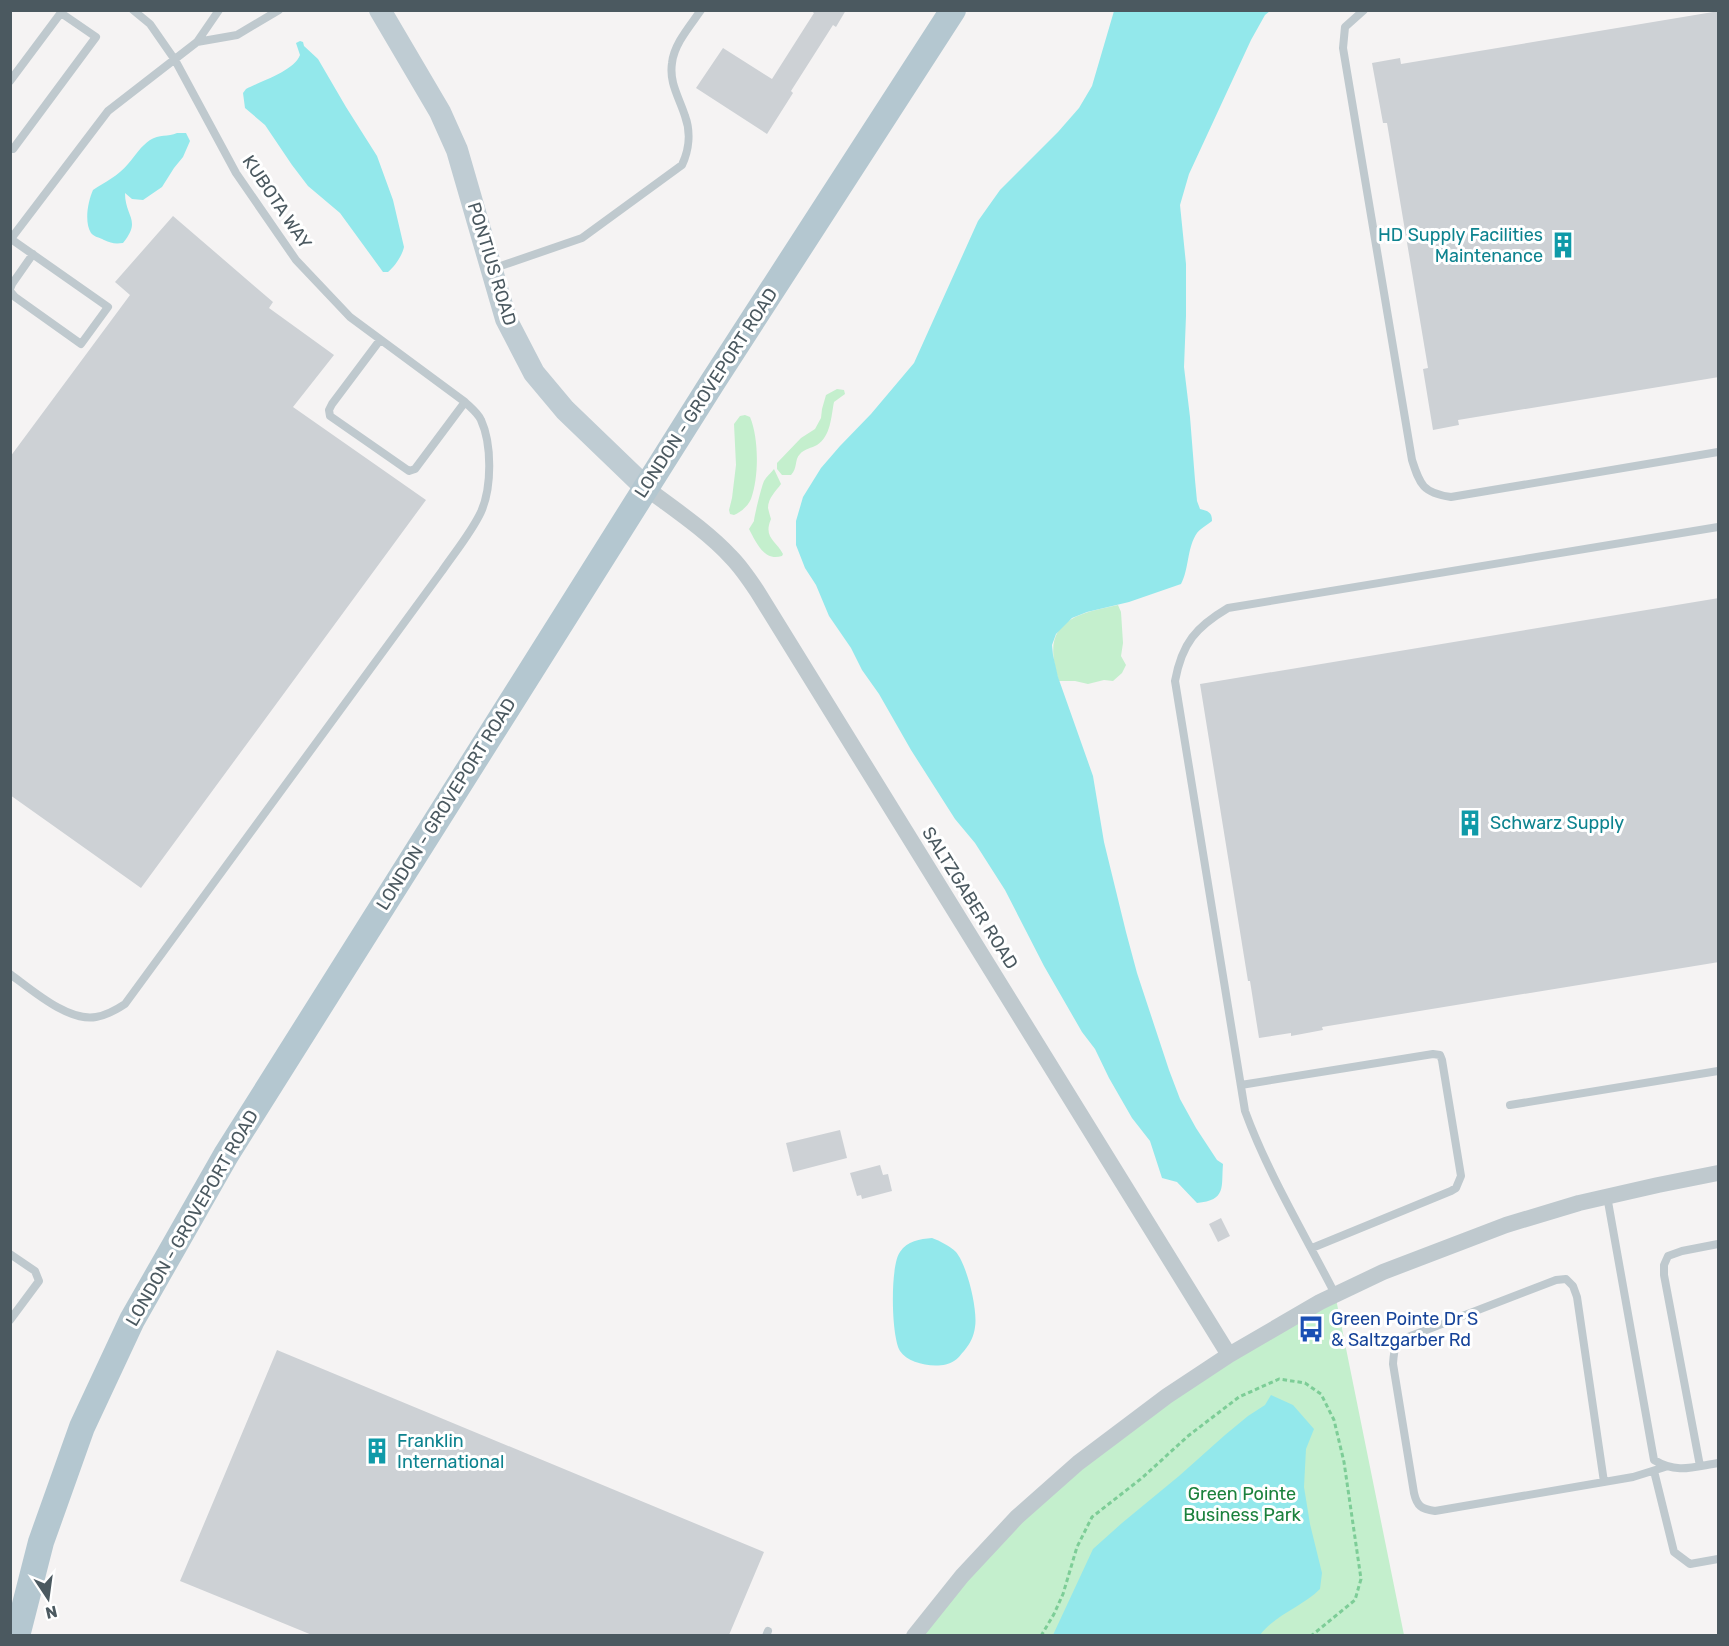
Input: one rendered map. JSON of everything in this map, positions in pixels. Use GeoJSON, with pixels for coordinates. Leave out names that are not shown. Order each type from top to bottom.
{"type":"FeatureCollection","features":[{"type":"Feature","properties":{"kind":"main road","name":"LONDON - GROVEPORT ROAD"},"geometry":{"type":"LineString","coordinates":[[17,1635],[41,1542],[82,1427],[132,1320],[226,1155],[646,488],[953,10]]}},
{"type":"Feature","properties":{"kind":"street","name":"PONTIUS ROAD"},"geometry":{"type":"LineString","coordinates":[[380,10],[440,112],[457,150],[506,319],[534,373],[565,410],[646,488]]}},
{"type":"Feature","properties":{"kind":"street","name":"SALTZGABER ROAD"},"geometry":{"type":"LineString","coordinates":[[646,488],[730,555],[757,591],[1229,1355]]}},
{"type":"Feature","properties":{"kind":"street"},"geometry":{"type":"LineString","coordinates":[[914,1635],[962,1576],[1017,1517],[1078,1463],[1167,1396],[1229,1355],[1335,1294],[1383,1272],[1485,1233],[1579,1203],[1719,1173]]}},
{"type":"Feature","properties":{"kind":"lane","name":"KUBOTA WAY"},"geometry":{"type":"LineString","coordinates":[[10,974],[40,996],[74,1016],[93,1018],[109,1014],[125,1004],[442,571],[481,512],[489,479],[490,453],[480,418],[465,402],[350,318],[296,260],[236,173],[175,60],[150,24],[133,10]]}},
{"type":"Feature","properties":{"kind":"lane"},"geometry":{"type":"LineString","coordinates":[[33,254],[10,290],[15,297],[81,344],[108,307],[33,254],[11,239],[108,111],[197,42],[219,10]]}},
{"type":"Feature","properties":{"kind":"lane"},"geometry":{"type":"LineString","coordinates":[[197,42],[237,35],[279,10]]}},
{"type":"Feature","properties":{"kind":"lane"},"geometry":{"type":"LineString","coordinates":[[492,269],[582,238],[682,165],[687,154],[689,137],[686,117],[676,96],[672,79],[672,61],[681,40],[701,10]]}},
{"type":"Feature","properties":{"kind":"lane"},"geometry":{"type":"LineString","coordinates":[[1364,10],[1345,27],[1343,48],[1412,460],[1418,480],[1433,494],[1451,497],[1719,452]]}},
{"type":"Feature","properties":{"kind":"lane"},"geometry":{"type":"LineString","coordinates":[[10,81],[62,12],[96,37],[13,149],[10,148]]}},
{"type":"Feature","properties":{"kind":"lane"},"geometry":{"type":"LineString","coordinates":[[380,340],[332,404],[329,410],[330,416],[409,471],[416,469],[465,402]]}},
{"type":"Feature","properties":{"kind":"lane"},"geometry":{"type":"LineString","coordinates":[[1335,1294],[1287,1201],[1245,1111],[1175,681],[1183,652],[1196,632],[1228,608],[1719,527]]}},
{"type":"Feature","properties":{"kind":"lane"},"geometry":{"type":"LineString","coordinates":[[1241,1085],[1440,1054],[1461,1176],[1456,1188],[1312,1248]]}},
{"type":"Feature","properties":{"kind":"lane"},"geometry":{"type":"LineString","coordinates":[[1510,1105],[1719,1071]]}},
{"type":"Feature","properties":{"kind":"lane"},"geometry":{"type":"LineString","coordinates":[[1607,1196],[1654,1460],[1665,1467],[1679,1470],[1719,1463]]}},
{"type":"Feature","properties":{"kind":"lane"},"geometry":{"type":"LineString","coordinates":[[1700,1466],[1664,1265],[1668,1256],[1719,1244]]}},
{"type":"Feature","properties":{"kind":"lane"},"geometry":{"type":"LineString","coordinates":[[10,1254],[35,1271],[39,1281],[10,1320]]}},
{"type":"Feature","properties":{"kind":"lane"},"geometry":{"type":"LineString","coordinates":[[1604,1482],[1577,1297],[1573,1286],[1566,1279],[1556,1280],[1398,1342],[1393,1364],[1414,1492],[1417,1504],[1424,1510],[1435,1511],[1604,1482],[1633,1477],[1665,1467]]}},
{"type":"Feature","properties":{"kind":"lane"},"geometry":{"type":"LineString","coordinates":[[1654,1471],[1674,1552],[1690,1564],[1719,1560]]}},
{"type":"Feature","properties":{"kind":"path"},"geometry":{"type":"LineString","coordinates":[[1041,1635],[1063,1594],[1077,1547],[1092,1517],[1142,1478],[1188,1436],[1239,1397],[1279,1379],[1305,1383],[1321,1395],[1334,1420],[1344,1462],[1361,1579],[1355,1600],[1311,1635]]}},
{"type":"Feature","properties":{"kind":"green space"},"geometry":{"type":"Polygon","coordinates":[[[837,389],[844,390],[845,394],[834,402],[830,426],[825,437],[817,445],[800,454],[791,475],[782,475],[777,469],[777,463],[801,438],[815,429],[821,418],[826,395],[837,389]]]}},
{"type":"Feature","properties":{"kind":"green space"},"geometry":{"type":"Polygon","coordinates":[[[740,416],[750,417],[755,436],[757,458],[754,490],[750,502],[734,515],[730,514],[729,510],[736,465],[734,424],[740,416]]]}},
{"type":"Feature","properties":{"kind":"green space"},"geometry":{"type":"Polygon","coordinates":[[[774,469],[781,484],[768,504],[771,519],[769,535],[783,554],[776,557],[765,554],[761,550],[749,529],[754,521],[764,481],[774,469]]]}},
{"type":"Feature","properties":{"kind":"green space"},"geometry":{"type":"Polygon","coordinates":[[[1118,605],[1121,612],[1123,643],[1121,656],[1126,665],[1122,673],[1113,681],[1104,680],[1088,684],[1059,681],[1053,646],[1063,625],[1086,613],[1118,605]]]}},
{"type":"Feature","properties":{"kind":"green space","name":"Green Pointe Business Park"},"geometry":{"type":"Polygon","coordinates":[[[1335,1294],[1404,1635],[914,1636],[1078,1463],[1335,1294]]]}},
{"type":"Feature","properties":{"kind":"water"},"geometry":{"type":"Polygon","coordinates":[[[1114,11],[1270,11],[1265,15],[1251,40],[1189,174],[1180,205],[1186,264],[1184,367],[1197,501],[1200,509],[1210,514],[1212,521],[1198,532],[1194,539],[1181,584],[1072,618],[1056,634],[1052,645],[1058,677],[1093,776],[1104,842],[1137,973],[1180,1099],[1217,1160],[1223,1164],[1222,1186],[1218,1195],[1213,1199],[1197,1203],[1177,1182],[1162,1178],[1150,1141],[1132,1118],[1095,1049],[1082,1032],[1044,966],[1005,890],[975,843],[955,819],[862,670],[851,648],[829,616],[796,545],[796,521],[803,497],[821,468],[914,363],[978,221],[1000,190],[1079,108],[1092,86],[1114,11]]]}},
{"type":"Feature","properties":{"kind":"water"},"geometry":{"type":"Polygon","coordinates":[[[300,41],[318,59],[377,156],[393,200],[404,247],[398,261],[388,272],[383,272],[340,213],[308,186],[265,125],[245,108],[243,93],[246,89],[276,75],[297,61],[300,55],[296,43],[300,41]]]}},
{"type":"Feature","properties":{"kind":"water"},"geometry":{"type":"Polygon","coordinates":[[[186,133],[190,141],[183,157],[162,187],[143,200],[132,199],[125,193],[132,223],[129,235],[123,243],[111,243],[92,234],[87,217],[93,190],[120,172],[150,140],[186,133]]]}},
{"type":"Feature","properties":{"kind":"water"},"geometry":{"type":"Polygon","coordinates":[[[932,1238],[951,1248],[960,1258],[968,1277],[975,1310],[974,1334],[970,1343],[955,1360],[941,1365],[926,1365],[904,1356],[897,1343],[893,1317],[893,1285],[900,1252],[910,1243],[932,1238]]]}},
{"type":"Feature","properties":{"kind":"water"},"geometry":{"type":"Polygon","coordinates":[[[1271,1395],[1293,1405],[1314,1429],[1306,1449],[1304,1487],[1322,1573],[1320,1589],[1274,1621],[1260,1635],[1053,1635],[1093,1549],[1225,1435],[1265,1405],[1271,1395]]]}},
{"type":"Feature","properties":{"kind":"building"},"geometry":{"type":"Polygon","coordinates":[[[810,10],[846,10],[836,27],[833,25],[767,134],[696,88],[723,48],[772,79],[814,13],[810,10]]]}},
{"type":"Feature","properties":{"kind":"building","name":"HD Supply Facilities Maintenance"},"geometry":{"type":"Polygon","coordinates":[[[1719,11],[1719,377],[1458,420],[1459,425],[1433,430],[1423,369],[1428,368],[1387,123],[1383,123],[1372,63],[1400,58],[1401,64],[1719,11]]]}},
{"type":"Feature","properties":{"kind":"building"},"geometry":{"type":"Polygon","coordinates":[[[173,216],[273,302],[269,308],[334,355],[293,407],[426,500],[141,888],[10,795],[10,457],[130,295],[115,282],[173,216]]]}},
{"type":"Feature","properties":{"kind":"building","name":"Schwarz Supply"},"geometry":{"type":"Polygon","coordinates":[[[1719,598],[1719,962],[1322,1027],[1323,1030],[1291,1036],[1291,1033],[1259,1038],[1200,684],[1719,598]]]}},
{"type":"Feature","properties":{"kind":"building"},"geometry":{"type":"Polygon","coordinates":[[[840,1130],[847,1158],[793,1172],[786,1143],[840,1130]]]}},
{"type":"Feature","properties":{"kind":"building"},"geometry":{"type":"Polygon","coordinates":[[[880,1165],[883,1175],[888,1174],[892,1191],[862,1199],[861,1195],[857,1196],[850,1173],[880,1165]]]}},
{"type":"Feature","properties":{"kind":"building"},"geometry":{"type":"Polygon","coordinates":[[[1221,1218],[1230,1236],[1218,1242],[1209,1224],[1221,1218]]]}},
{"type":"Feature","properties":{"kind":"building","name":"Franklin International"},"geometry":{"type":"Polygon","coordinates":[[[277,1350],[764,1552],[729,1635],[312,1635],[180,1581],[277,1350]]]}},
{"type":"Feature","properties":{"kind":"place","name":"HD Supply Facilities Maintenance"},"geometry":{"type":"Point","coordinates":[1563,245]}},
{"type":"Feature","properties":{"kind":"place","name":"Schwarz Supply"},"geometry":{"type":"Point","coordinates":[1470,823]}},
{"type":"Feature","properties":{"kind":"place","name":"Green Pointe Dr S & Saltzgarber Rd"},"geometry":{"type":"Point","coordinates":[1311,1329]}},
{"type":"Feature","properties":{"kind":"place","name":"Franklin International"},"geometry":{"type":"Point","coordinates":[377,1451]}}]}
